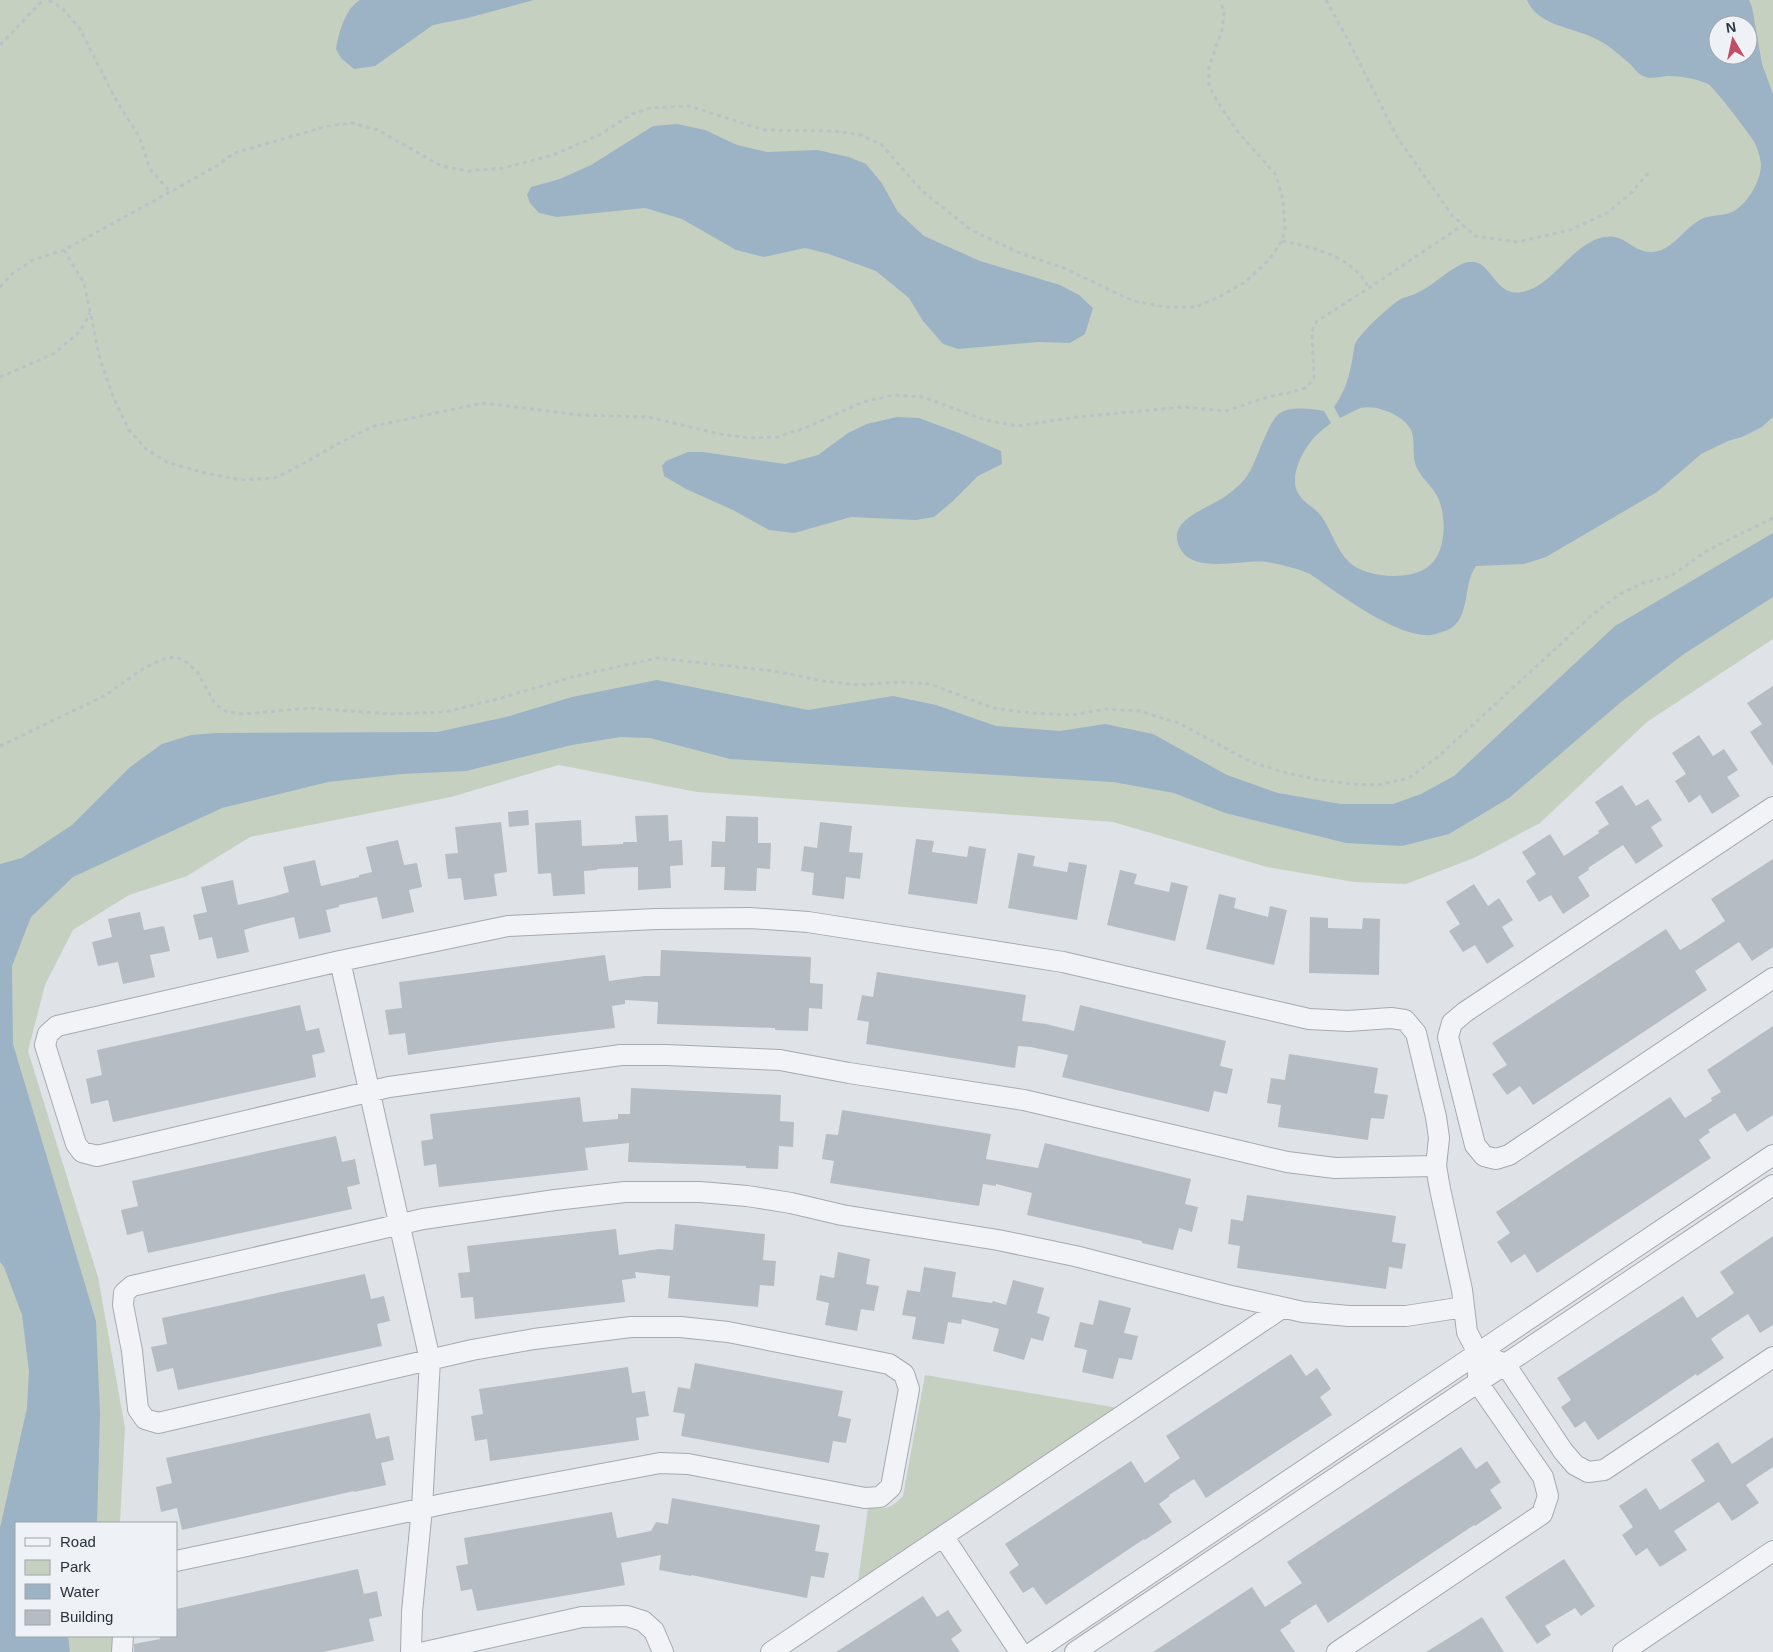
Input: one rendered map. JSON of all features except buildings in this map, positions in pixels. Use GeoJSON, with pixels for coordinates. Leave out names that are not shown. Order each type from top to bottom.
{"type":"FeatureCollection","features":[{"type":"Feature","properties":{"kind":"street"},"geometry":{"type":"LineString","coordinates":[[1773,807],[1465,1012],[1452,1023],[1448,1037],[1475,1144],[1484,1156],[1496,1159],[1509,1155],[1773,978]]}},
{"type":"Feature","properties":{"kind":"street"},"geometry":{"type":"LineString","coordinates":[[1337,1652],[1542,1514],[1548,1496],[1543,1477],[1478,1382],[1478,1353],[1467,1332],[1462,1290],[1436,1166],[1439,1138],[1436,1117],[1416,1033],[1404,1020],[1390,1018],[1348,1021],[1309,1019],[1063,962],[808,922],[750,918],[656,919],[508,926],[340,961],[57,1026],[48,1034],[45,1045],[76,1144],[82,1152],[97,1156],[389,1087],[621,1055],[666,1055],[780,1060],[849,1074],[1024,1100],[1287,1162],[1335,1168],[1436,1166]]}},
{"type":"Feature","properties":{"kind":"street"},"geometry":{"type":"LineString","coordinates":[[340,961],[430,1360],[422,1508],[412,1612],[411,1652]]}},
{"type":"Feature","properties":{"kind":"street"},"geometry":{"type":"LineString","coordinates":[[1033,1652],[1773,1155]]}},
{"type":"Feature","properties":{"kind":"street"},"geometry":{"type":"LineString","coordinates":[[1075,1652],[1773,1185]]}},
{"type":"Feature","properties":{"kind":"street"},"geometry":{"type":"LineString","coordinates":[[178,1561],[422,1508],[660,1463],[688,1464],[866,1498],[880,1497],[891,1487],[909,1389],[904,1374],[889,1364],[728,1332],[680,1327],[631,1327],[534,1339],[472,1350],[158,1423],[145,1419],[138,1409],[132,1351],[123,1305],[124,1293],[132,1286],[423,1219],[624,1192],[700,1192],[748,1196],[791,1203],[842,1215],[998,1240],[1075,1256],[1303,1312],[1349,1316],[1406,1316],[1464,1307]]}},
{"type":"Feature","properties":{"kind":"street"},"geometry":{"type":"LineString","coordinates":[[771,1652],[1282,1308]]}},
{"type":"Feature","properties":{"kind":"street"},"geometry":{"type":"LineString","coordinates":[[1478,1353],[1506,1364],[1563,1451],[1575,1465],[1588,1472],[1604,1470],[1773,1357]]}},
{"type":"Feature","properties":{"kind":"street"},"geometry":{"type":"LineString","coordinates":[[943,1536],[1020,1652]]}},
{"type":"Feature","properties":{"kind":"street"},"geometry":{"type":"LineString","coordinates":[[1623,1652],[1773,1551]]}},
{"type":"Feature","properties":{"kind":"street"},"geometry":{"type":"LineString","coordinates":[[426,1652],[582,1618],[627,1616],[643,1621],[654,1631],[663,1652]]}},
{"type":"Feature","properties":{"kind":"street"},"geometry":{"type":"LineString","coordinates":[[122,1637],[122,1652]]}},
{"type":"Feature","properties":{"kind":"path"},"geometry":{"type":"LineString","coordinates":[[0,45],[43,0]]}},
{"type":"Feature","properties":{"kind":"path"},"geometry":{"type":"LineString","coordinates":[[48,0],[63,9],[80,29],[114,98],[138,136],[150,169],[170,192]]}},
{"type":"Feature","properties":{"kind":"path"},"geometry":{"type":"LineString","coordinates":[[0,287],[13,273],[33,260],[64,250],[218,165],[234,153],[328,126],[352,123],[378,130],[441,166],[468,171],[504,168],[553,155],[599,135],[632,114],[650,108],[688,106],[764,130],[834,131],[861,135],[882,145],[921,190],[971,230],[1020,254],[1064,268],[1133,301],[1164,307],[1196,307],[1245,282],[1268,261],[1282,241],[1284,229],[1283,200],[1276,175],[1238,132],[1216,101],[1209,86],[1210,66],[1222,30],[1224,12],[1220,0]]}},
{"type":"Feature","properties":{"kind":"path"},"geometry":{"type":"LineString","coordinates":[[1326,0],[1397,137],[1452,215],[1475,236],[1517,242],[1570,230],[1607,214],[1632,192],[1650,171]]}},
{"type":"Feature","properties":{"kind":"path"},"geometry":{"type":"LineString","coordinates":[[64,250],[84,283],[100,359],[114,399],[129,430],[146,449],[167,462],[201,472],[241,480],[275,478],[340,442],[374,426],[483,402],[579,415],[648,417],[720,434],[748,438],[776,437],[805,428],[863,402],[894,396],[923,397],[985,420],[1017,426],[1077,417],[1183,407],[1226,411],[1267,397],[1306,388],[1314,378],[1312,331],[1317,321],[1463,225]]}},
{"type":"Feature","properties":{"kind":"path"},"geometry":{"type":"LineString","coordinates":[[1282,241],[1317,249],[1342,260],[1362,275],[1369,288]]}},
{"type":"Feature","properties":{"kind":"path"},"geometry":{"type":"LineString","coordinates":[[0,377],[55,353],[80,331],[90,313]]}},
{"type":"Feature","properties":{"kind":"path"},"geometry":{"type":"LineString","coordinates":[[0,746],[106,695],[160,660],[174,657],[184,660],[198,673],[215,704],[227,712],[244,714],[310,708],[391,714],[445,712],[576,676],[657,658],[774,671],[824,681],[858,685],[900,682],[930,684],[993,708],[1032,713],[1072,715],[1106,709],[1139,711],[1179,723],[1251,762],[1283,772],[1319,780],[1352,784],[1378,784],[1409,778],[1440,756],[1593,614],[1620,594],[1643,583],[1671,576],[1708,550],[1773,518]]}},
{"type":"Feature","properties":{"kind":"green space"},"geometry":{"type":"Polygon","coordinates":[[[0,0],[1773,0],[1773,639],[1647,722],[1540,823],[1474,858],[1406,884],[1354,882],[1267,867],[1113,822],[697,792],[559,765],[451,797],[250,837],[187,876],[129,895],[73,930],[45,985],[28,1051],[98,1277],[125,1428],[120,1522],[15,1522],[15,1637],[115,1637],[114,1652],[0,1652],[0,0]]]}},
{"type":"Feature","properties":{"kind":"green space"},"geometry":{"type":"Polygon","coordinates":[[[925,1375],[1118,1408],[858,1582],[868,1508],[887,1507],[895,1504],[903,1496],[925,1375]]]}},
{"type":"Feature","properties":{"kind":"water"},"geometry":{"type":"Polygon","coordinates":[[[360,0],[534,0],[468,18],[433,25],[375,66],[354,69],[341,58],[336,49],[341,28],[347,15],[350,9],[360,0]]]}},
{"type":"Feature","properties":{"kind":"water"},"geometry":{"type":"Polygon","coordinates":[[[1527,0],[1749,0],[1753,15],[1708,15],[1708,65],[1758,65],[1758,41],[1762,64],[1773,94],[1773,417],[1762,427],[1701,454],[1657,492],[1546,557],[1524,564],[1476,566],[1458,621],[1452,628],[1433,635],[1416,634],[1391,625],[1353,604],[1308,573],[1299,570],[1267,562],[1208,564],[1197,562],[1188,557],[1181,550],[1177,539],[1178,530],[1184,522],[1223,498],[1244,480],[1251,470],[1271,424],[1280,413],[1290,409],[1308,409],[1324,411],[1331,423],[1312,440],[1304,452],[1295,476],[1296,488],[1300,497],[1322,517],[1341,552],[1349,562],[1366,572],[1389,576],[1412,574],[1430,565],[1436,558],[1443,539],[1443,518],[1438,499],[1416,466],[1412,432],[1409,426],[1390,412],[1368,407],[1361,408],[1340,418],[1334,407],[1347,383],[1355,344],[1369,326],[1398,301],[1424,289],[1460,265],[1471,262],[1479,263],[1505,289],[1514,292],[1526,291],[1545,281],[1578,251],[1597,239],[1614,237],[1644,251],[1651,252],[1665,249],[1692,225],[1702,219],[1728,214],[1738,209],[1752,192],[1759,178],[1761,165],[1755,143],[1712,87],[1694,79],[1669,76],[1653,78],[1643,76],[1599,40],[1556,25],[1532,9],[1527,0]]]}},
{"type":"Feature","properties":{"kind":"water"},"geometry":{"type":"Polygon","coordinates":[[[677,124],[705,130],[737,145],[767,152],[817,150],[849,157],[866,164],[881,182],[898,212],[924,236],[980,261],[1060,285],[1079,295],[1093,308],[1085,334],[1070,343],[1038,342],[958,349],[943,344],[923,321],[909,298],[876,271],[829,254],[805,248],[764,257],[736,250],[682,219],[645,208],[557,217],[539,213],[530,203],[527,195],[531,187],[560,179],[591,165],[653,126],[677,124]]]}},
{"type":"Feature","properties":{"kind":"water"},"geometry":{"type":"Polygon","coordinates":[[[897,417],[919,418],[1001,451],[1002,464],[978,476],[934,517],[916,520],[851,517],[794,533],[769,530],[664,476],[662,466],[666,461],[688,452],[703,452],[785,464],[818,455],[848,433],[867,424],[897,417]]]}},
{"type":"Feature","properties":{"kind":"water"},"geometry":{"type":"Polygon","coordinates":[[[1773,533],[1773,597],[1684,654],[1621,702],[1509,798],[1449,834],[1402,846],[1346,843],[1225,813],[1174,793],[1113,782],[730,759],[650,738],[620,737],[572,745],[466,771],[402,774],[328,782],[222,808],[73,877],[31,917],[12,966],[13,1044],[96,1321],[100,1414],[97,1522],[15,1522],[15,1637],[68,1637],[70,1652],[0,1652],[0,1528],[27,1408],[29,1371],[22,1315],[4,1267],[0,1262],[0,864],[22,858],[72,825],[130,767],[162,744],[191,735],[216,733],[437,732],[506,717],[572,697],[657,680],[808,710],[893,696],[936,705],[996,726],[1060,731],[1105,724],[1153,734],[1227,775],[1278,793],[1341,804],[1393,804],[1421,794],[1454,776],[1615,626],[1773,533]]]}}]}
